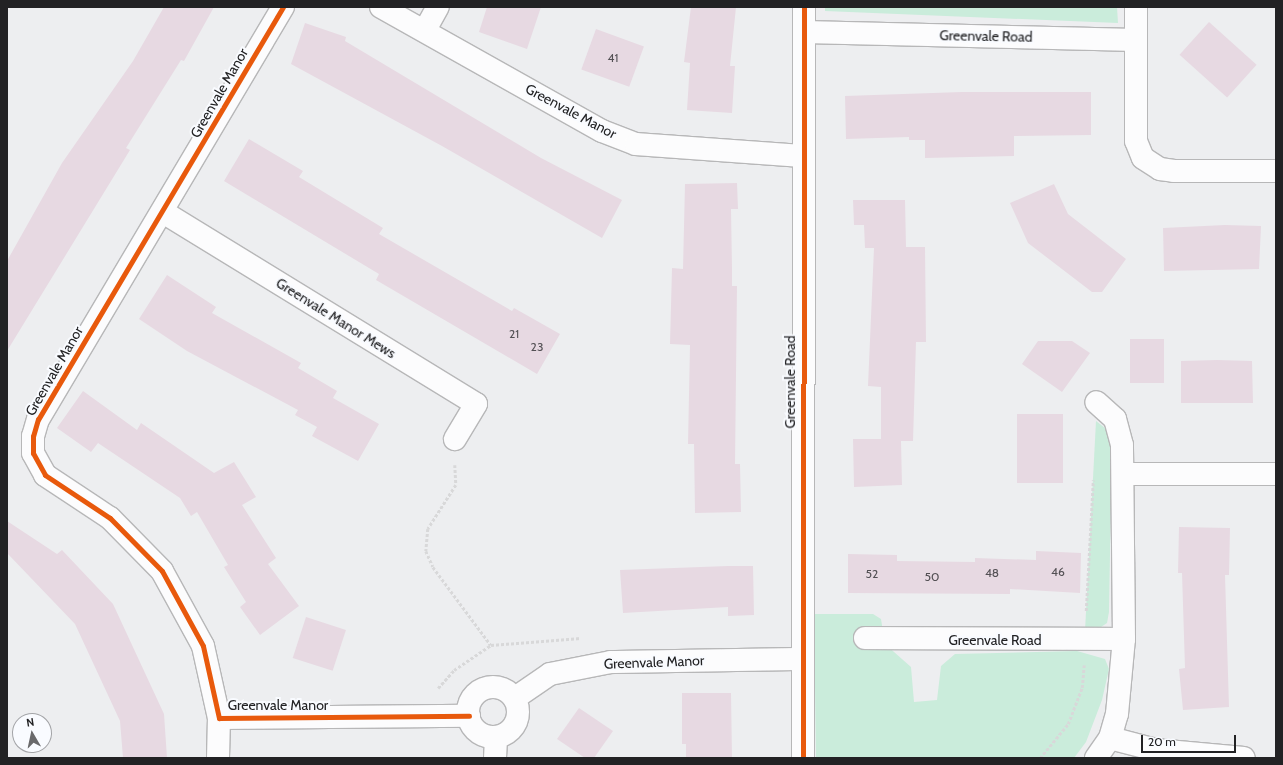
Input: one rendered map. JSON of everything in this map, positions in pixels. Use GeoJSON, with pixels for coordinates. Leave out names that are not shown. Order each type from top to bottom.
{"type":"FeatureCollection","features":[{"type":"Feature","properties":{"kind":"street","name":"Greenvale Manor"},"geometry":{"type":"LineString","coordinates":[[283,7],[163,212],[38,419],[33,436],[33,454],[44,475],[110,518],[162,571],[203,646],[219,718],[469,716]]}},
{"type":"Feature","properties":{"kind":"street","name":"Greenvale Manor"},"geometry":{"type":"LineString","coordinates":[[381,7],[425,30],[602,131],[636,144],[802,156]]}},
{"type":"Feature","properties":{"kind":"street"},"geometry":{"type":"LineString","coordinates":[[425,30],[438,7]]}},
{"type":"Feature","properties":{"kind":"street","name":"Greenvale Road"},"geometry":{"type":"LineString","coordinates":[[803,758],[801,659],[802,156],[804,7]]}},
{"type":"Feature","properties":{"kind":"street"},"geometry":{"type":"LineString","coordinates":[[1136,7],[1136,140],[1143,158],[1160,169],[1174,172],[1276,171]]}},
{"type":"Feature","properties":{"kind":"street","name":"Greenvale Road"},"geometry":{"type":"LineString","coordinates":[[804,32],[1136,40]]}},
{"type":"Feature","properties":{"kind":"street","name":"Greenvale Manor Mews"},"geometry":{"type":"LineString","coordinates":[[163,212],[476,404],[455,439]]}},
{"type":"Feature","properties":{"kind":"street"},"geometry":{"type":"LineString","coordinates":[[1096,402],[1115,419],[1122,444],[1124,639],[1121,688],[1110,738],[1096,758]]}},
{"type":"Feature","properties":{"kind":"street"},"geometry":{"type":"LineString","coordinates":[[1123,474],[1276,474]]}},
{"type":"Feature","properties":{"kind":"street","name":"Greenvale Road"},"geometry":{"type":"LineString","coordinates":[[865,638],[1124,639]]}},
{"type":"Feature","properties":{"kind":"street","name":"Greenvale Manor"},"geometry":{"type":"LineString","coordinates":[[515,698],[550,674],[611,662],[801,659]]}},
{"type":"Feature","properties":{"kind":"street"},"geometry":{"type":"LineString","coordinates":[[484,688],[502,688],[515,698],[518,715],[516,723],[511,730],[496,737],[475,729],[469,716],[472,699],[484,688]]}},
{"type":"Feature","properties":{"kind":"street"},"geometry":{"type":"LineString","coordinates":[[218,758],[219,718]]}},
{"type":"Feature","properties":{"kind":"street"},"geometry":{"type":"LineString","coordinates":[[495,758],[496,737]]}},
{"type":"Feature","properties":{"kind":"street"},"geometry":{"type":"LineString","coordinates":[[1110,738],[1156,750],[1244,758]]}},
{"type":"Feature","properties":{"kind":"path"},"geometry":{"type":"LineString","coordinates":[[455,439],[456,485],[428,529],[426,551],[433,566],[491,645]]}},
{"type":"Feature","properties":{"kind":"path"},"geometry":{"type":"LineString","coordinates":[[1086,616],[1093,476]]}},
{"type":"Feature","properties":{"kind":"path"},"geometry":{"type":"LineString","coordinates":[[412,717],[454,670],[491,645],[585,637],[611,662]]}},
{"type":"Feature","properties":{"kind":"path"},"geometry":{"type":"LineString","coordinates":[[1040,758],[1068,724],[1082,688],[1084,660]]}},
{"type":"Feature","properties":{"kind":"green space"},"geometry":{"type":"Polygon","coordinates":[[[825,7],[1117,7],[1118,23],[825,11],[825,7]]]}},
{"type":"Feature","properties":{"kind":"green space"},"geometry":{"type":"Polygon","coordinates":[[[1096,421],[1105,428],[1112,442],[1109,612],[1107,623],[1098,629],[1085,631],[1096,421]]]}},
{"type":"Feature","properties":{"kind":"green space"},"geometry":{"type":"Polygon","coordinates":[[[814,614],[873,614],[881,619],[885,644],[911,667],[914,702],[937,700],[941,666],[955,654],[1077,651],[1105,659],[1109,669],[1102,700],[1086,742],[1074,758],[816,758],[814,614]]]}},
{"type":"Feature","properties":{"kind":"building"},"geometry":{"type":"Polygon","coordinates":[[[164,7],[214,7],[184,61],[181,60],[126,148],[130,150],[7,351],[7,261],[62,163],[133,61],[164,7]]]}},
{"type":"Feature","properties":{"kind":"building"},"geometry":{"type":"Polygon","coordinates":[[[487,7],[541,7],[527,49],[479,32],[487,7]]]}},
{"type":"Feature","properties":{"kind":"building"},"geometry":{"type":"Polygon","coordinates":[[[691,7],[736,7],[730,66],[735,66],[732,113],[687,110],[690,63],[684,62],[691,7]]]}},
{"type":"Feature","properties":{"kind":"building"},"geometry":{"type":"Polygon","coordinates":[[[1209,22],[1257,65],[1227,98],[1180,55],[1209,22]]]}},
{"type":"Feature","properties":{"kind":"building"},"geometry":{"type":"Polygon","coordinates":[[[305,23],[346,37],[345,41],[541,158],[622,200],[602,238],[442,146],[291,64],[305,23]]]}},
{"type":"Feature","properties":{"kind":"building"},"geometry":{"type":"Polygon","coordinates":[[[596,29],[644,46],[629,87],[581,69],[596,29]]]}},
{"type":"Feature","properties":{"kind":"building"},"geometry":{"type":"Polygon","coordinates":[[[962,92],[1091,92],[1091,135],[1014,136],[1014,156],[925,158],[925,140],[909,140],[909,137],[846,139],[845,96],[962,92]]]}},
{"type":"Feature","properties":{"kind":"building"},"geometry":{"type":"Polygon","coordinates":[[[249,139],[303,171],[299,177],[383,228],[379,234],[512,311],[514,308],[560,334],[537,374],[376,280],[379,274],[224,181],[249,139]]]}},
{"type":"Feature","properties":{"kind":"building"},"geometry":{"type":"Polygon","coordinates":[[[737,183],[738,209],[731,209],[732,286],[737,286],[735,464],[740,464],[741,512],[695,513],[694,444],[688,444],[690,345],[670,344],[672,268],[683,269],[685,184],[737,183]]]}},
{"type":"Feature","properties":{"kind":"building"},"geometry":{"type":"Polygon","coordinates":[[[1054,184],[1068,214],[1126,259],[1102,292],[1092,292],[1028,243],[1010,203],[1054,184]]]}},
{"type":"Feature","properties":{"kind":"building"},"geometry":{"type":"Polygon","coordinates":[[[853,200],[905,200],[906,247],[925,247],[926,342],[916,342],[913,441],[901,441],[902,485],[854,487],[853,439],[881,439],[881,387],[868,386],[874,248],[865,248],[864,225],[854,225],[853,200]]]}},
{"type":"Feature","properties":{"kind":"building"},"geometry":{"type":"Polygon","coordinates":[[[1225,225],[1261,226],[1259,269],[1164,271],[1163,228],[1225,225]]]}},
{"type":"Feature","properties":{"kind":"building"},"geometry":{"type":"Polygon","coordinates":[[[167,275],[216,307],[212,313],[301,363],[298,368],[337,391],[333,398],[379,424],[358,461],[312,436],[317,427],[295,415],[298,410],[187,351],[139,319],[167,275]]]}},
{"type":"Feature","properties":{"kind":"building"},"geometry":{"type":"Polygon","coordinates":[[[1130,339],[1164,339],[1164,383],[1130,383],[1130,339]]]}},
{"type":"Feature","properties":{"kind":"building"},"geometry":{"type":"Polygon","coordinates":[[[1038,341],[1072,341],[1090,353],[1062,392],[1022,364],[1038,341]]]}},
{"type":"Feature","properties":{"kind":"building"},"geometry":{"type":"Polygon","coordinates":[[[1181,361],[1252,361],[1253,403],[1181,403],[1181,361]]]}},
{"type":"Feature","properties":{"kind":"building"},"geometry":{"type":"Polygon","coordinates":[[[83,391],[137,430],[141,423],[214,473],[234,462],[256,497],[242,505],[276,558],[268,564],[299,606],[260,635],[240,607],[246,602],[224,567],[228,565],[197,512],[191,516],[180,498],[98,443],[91,452],[57,428],[83,391]]]}},
{"type":"Feature","properties":{"kind":"building"},"geometry":{"type":"Polygon","coordinates":[[[1017,414],[1063,414],[1063,483],[1017,483],[1017,414]]]}},
{"type":"Feature","properties":{"kind":"building"},"geometry":{"type":"Polygon","coordinates":[[[7,521],[57,554],[62,550],[113,604],[164,714],[167,758],[123,758],[120,721],[75,624],[7,553],[7,521]]]}},
{"type":"Feature","properties":{"kind":"building"},"geometry":{"type":"Polygon","coordinates":[[[1179,527],[1230,528],[1229,575],[1225,575],[1229,707],[1183,710],[1179,669],[1185,668],[1182,573],[1178,573],[1179,527]]]}},
{"type":"Feature","properties":{"kind":"building"},"geometry":{"type":"Polygon","coordinates":[[[1036,551],[1081,553],[1080,593],[1010,589],[1010,594],[848,593],[848,554],[897,555],[897,561],[975,562],[975,558],[1036,560],[1036,551]]]}},
{"type":"Feature","properties":{"kind":"building"},"geometry":{"type":"Polygon","coordinates":[[[753,566],[754,615],[728,616],[728,607],[623,613],[620,570],[753,566]]]}},
{"type":"Feature","properties":{"kind":"building"},"geometry":{"type":"Polygon","coordinates":[[[306,617],[346,630],[333,671],[293,658],[306,617]]]}},
{"type":"Feature","properties":{"kind":"building"},"geometry":{"type":"Polygon","coordinates":[[[682,693],[731,693],[732,758],[686,758],[686,744],[682,744],[682,693]]]}},
{"type":"Feature","properties":{"kind":"building"},"geometry":{"type":"Polygon","coordinates":[[[579,708],[613,731],[594,758],[585,758],[557,739],[579,708]]]}},
{"type":"Feature","properties":{"kind":"cycle path"},"geometry":{"type":"LineString","coordinates":[[283,7],[38,419],[33,436],[33,453],[45,475],[110,518],[162,571],[203,646],[219,718],[469,716]]}},
{"type":"Feature","properties":{"kind":"cycle path"},"geometry":{"type":"LineString","coordinates":[[803,758],[804,7]]}}]}
